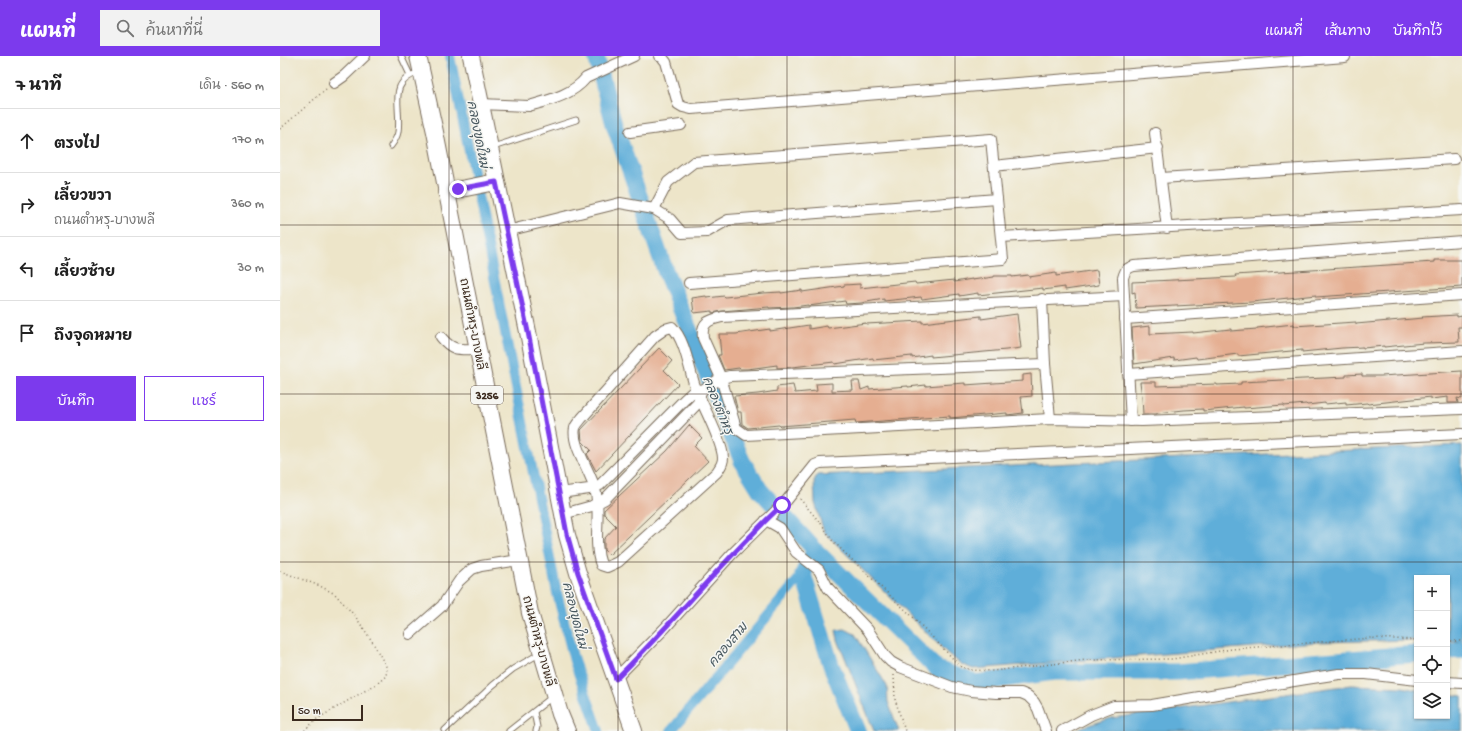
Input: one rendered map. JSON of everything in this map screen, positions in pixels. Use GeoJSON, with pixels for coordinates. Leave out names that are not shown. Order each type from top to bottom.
{"type":"FeatureCollection","features":[{"type":"Feature","properties":{"kind":"main road","name":"ถนนตำหรุ-บางพลี"},"geometry":{"type":"LineString","coordinates":[[418,56],[416,74],[452,190],[478,349],[530,613],[554,695],[567,731]]}},
{"type":"Feature","properties":{"kind":"main road"},"geometry":{"type":"LineString","coordinates":[[471,56],[490,148],[490,183],[507,231],[567,534],[578,573],[634,731]]}},
{"type":"Feature","properties":{"kind":"main road"},"geometry":{"type":"LineString","coordinates":[[452,190],[490,183]]}},
{"type":"Feature","properties":{"kind":"street"},"geometry":{"type":"LineString","coordinates":[[334,83],[344,76],[365,56]]}},
{"type":"Feature","properties":{"kind":"street"},"geometry":{"type":"LineString","coordinates":[[481,104],[529,106],[571,92],[581,85],[586,78],[634,56]]}},
{"type":"Feature","properties":{"kind":"street"},"geometry":{"type":"LineString","coordinates":[[659,56],[662,56],[666,62],[678,104],[683,107],[698,108],[1345,57]]}},
{"type":"Feature","properties":{"kind":"street"},"geometry":{"type":"LineString","coordinates":[[630,132],[681,129],[683,107]]}},
{"type":"Feature","properties":{"kind":"street"},"geometry":{"type":"LineString","coordinates":[[1155,133],[1167,228]]}},
{"type":"Feature","properties":{"kind":"street"},"geometry":{"type":"LineString","coordinates":[[654,209],[668,182],[694,162],[991,139],[1003,259],[689,283]]}},
{"type":"Feature","properties":{"kind":"street"},"geometry":{"type":"LineString","coordinates":[[994,166],[1158,148]]}},
{"type":"Feature","properties":{"kind":"street"},"geometry":{"type":"LineString","coordinates":[[1161,178],[1454,159]]}},
{"type":"Feature","properties":{"kind":"street"},"geometry":{"type":"LineString","coordinates":[[507,231],[620,203],[654,209],[670,219],[682,233],[707,232],[728,220],[997,199]]}},
{"type":"Feature","properties":{"kind":"street"},"geometry":{"type":"LineString","coordinates":[[1001,237],[1462,210]]}},
{"type":"Feature","properties":{"kind":"street"},"geometry":{"type":"LineString","coordinates":[[1131,421],[1123,278],[1124,272],[1128,268],[1134,266],[1462,242]]}},
{"type":"Feature","properties":{"kind":"street"},"geometry":{"type":"LineString","coordinates":[[1125,319],[1462,295]]}},
{"type":"Feature","properties":{"kind":"street"},"geometry":{"type":"LineString","coordinates":[[1124,296],[1042,299],[722,317],[709,320],[702,331],[717,380],[736,428],[746,436],[1050,419],[1131,421],[1462,409]]}},
{"type":"Feature","properties":{"kind":"street"},"geometry":{"type":"LineString","coordinates":[[1042,299],[1045,364],[1050,419]]}},
{"type":"Feature","properties":{"kind":"street"},"geometry":{"type":"LineString","coordinates":[[672,327],[676,331],[700,391],[720,446],[723,458],[721,466],[717,472],[618,562],[607,567],[601,565],[598,556],[598,503],[595,487],[576,440],[576,427],[582,418],[655,336],[665,329],[672,327]]}},
{"type":"Feature","properties":{"kind":"street"},"geometry":{"type":"LineString","coordinates":[[441,337],[451,347],[457,349],[478,349]]}},
{"type":"Feature","properties":{"kind":"street"},"geometry":{"type":"LineString","coordinates":[[1128,374],[1462,352]]}},
{"type":"Feature","properties":{"kind":"street"},"geometry":{"type":"LineString","coordinates":[[560,493],[600,485],[700,391],[717,380],[730,376],[1045,364]]}},
{"type":"Feature","properties":{"kind":"street"},"geometry":{"type":"LineString","coordinates":[[564,514],[605,500],[698,403],[700,391]]}},
{"type":"Feature","properties":{"kind":"street"},"geometry":{"type":"LineString","coordinates":[[616,679],[732,554],[782,505],[815,465],[820,463],[845,460],[1462,434]]}},
{"type":"Feature","properties":{"kind":"street"},"geometry":{"type":"LineString","coordinates":[[766,520],[780,528],[796,552],[815,565],[828,588],[868,630],[885,656],[894,664],[952,687],[971,691],[1021,693],[1028,696],[1038,709],[1046,731]]}},
{"type":"Feature","properties":{"kind":"street"},"geometry":{"type":"LineString","coordinates":[[410,634],[442,606],[459,581],[472,569],[481,566],[519,560]]}},
{"type":"Feature","properties":{"kind":"street"},"geometry":{"type":"LineString","coordinates":[[1062,731],[1091,715],[1114,706],[1152,705],[1306,678],[1339,674],[1366,674],[1414,680]]}},
{"type":"Feature","properties":{"kind":"street"},"geometry":{"type":"LineString","coordinates":[[1450,682],[1462,683]]}},
{"type":"Feature","properties":{"kind":"lane"},"geometry":{"type":"LineString","coordinates":[[391,146],[396,139],[398,132],[397,96],[404,80],[416,74],[401,56]]}},
{"type":"Feature","properties":{"kind":"lane"},"geometry":{"type":"LineString","coordinates":[[490,148],[576,120]]}},
{"type":"Feature","properties":{"kind":"lane"},"geometry":{"type":"LineString","coordinates":[[445,730],[492,686],[513,669],[542,653]]}},
{"type":"Feature","properties":{"kind":"lane"},"geometry":{"type":"LineString","coordinates":[[509,731],[554,695]]}},
{"type":"Feature","properties":{"kind":"lane"},"geometry":{"type":"LineString","coordinates":[[534,712],[537,727],[536,731]]}},
{"type":"Feature","properties":{"kind":"path"},"geometry":{"type":"LineString","coordinates":[[280,129],[334,83]]}},
{"type":"Feature","properties":{"kind":"path"},"geometry":{"type":"LineString","coordinates":[[794,491],[836,544],[913,617],[961,667],[972,670],[993,671],[1086,660],[1172,659],[1232,649],[1370,638],[1414,640]]}},
{"type":"Feature","properties":{"kind":"path"},"geometry":{"type":"LineString","coordinates":[[280,571],[320,586],[335,594],[355,616],[372,641],[387,668],[386,676],[378,683],[317,720],[304,731]]}},
{"type":"Feature","properties":{"kind":"path"},"geometry":{"type":"LineString","coordinates":[[1450,641],[1462,641]]}},
{"type":"Feature","properties":{"kind":"path"},"geometry":{"type":"LineString","coordinates":[[894,664],[894,699],[905,731]]}},
{"type":"Feature","properties":{"kind":"water"},"geometry":{"type":"Polygon","coordinates":[[[1462,445],[1462,642],[1450,640],[1450,575],[1414,575],[1414,640],[1317,642],[973,669],[961,664],[947,653],[824,532],[815,503],[814,481],[817,475],[1462,445]]]}},
{"type":"Feature","properties":{"kind":"water"},"geometry":{"type":"Polygon","coordinates":[[[845,629],[855,634],[887,686],[888,702],[899,731],[874,731],[838,640],[836,630],[845,629]]]}},
{"type":"Feature","properties":{"kind":"water"},"geometry":{"type":"Polygon","coordinates":[[[1351,685],[1402,687],[1414,689],[1414,719],[1450,719],[1450,694],[1462,696],[1462,731],[1075,731],[1082,727],[1112,718],[1351,685]]]}},
{"type":"Feature","properties":{"kind":"building"},"geometry":{"type":"Polygon","coordinates":[[[1434,260],[1462,260],[1462,287],[1316,297],[1316,295],[1252,302],[1136,308],[1135,292],[1132,293],[1132,282],[1236,277],[1235,275],[1434,262],[1434,260]]]}},
{"type":"Feature","properties":{"kind":"building"},"geometry":{"type":"Polygon","coordinates":[[[1097,270],[1099,285],[1065,290],[1065,287],[1043,290],[1043,288],[978,295],[978,293],[959,296],[959,294],[922,299],[921,297],[884,301],[884,299],[846,304],[845,301],[808,306],[769,307],[712,313],[712,311],[694,313],[692,298],[706,296],[707,298],[763,293],[781,293],[802,290],[802,292],[860,284],[860,288],[915,282],[916,284],[954,280],[954,282],[994,276],[1012,277],[1028,275],[1029,277],[1056,273],[1056,276],[1097,270]]]}},
{"type":"Feature","properties":{"kind":"building"},"geometry":{"type":"Polygon","coordinates":[[[1017,314],[1021,348],[931,357],[931,355],[912,358],[912,356],[873,360],[873,358],[835,364],[834,362],[777,368],[777,365],[724,370],[718,355],[721,355],[719,334],[736,334],[770,329],[770,331],[809,325],[809,329],[866,323],[922,321],[922,323],[981,316],[981,319],[1017,314]]]}},
{"type":"Feature","properties":{"kind":"building"},"geometry":{"type":"Polygon","coordinates":[[[1457,315],[1457,317],[1462,316],[1462,327],[1458,327],[1459,342],[1342,348],[1302,352],[1302,350],[1238,356],[1238,354],[1197,359],[1196,357],[1174,360],[1174,358],[1134,364],[1132,328],[1150,326],[1150,334],[1193,333],[1231,329],[1231,331],[1257,329],[1294,324],[1294,326],[1356,322],[1356,324],[1457,315]]]}},
{"type":"Feature","properties":{"kind":"building"},"geometry":{"type":"Polygon","coordinates":[[[659,348],[672,361],[664,370],[678,384],[596,471],[587,454],[591,450],[582,441],[581,430],[659,348]]]}},
{"type":"Feature","properties":{"kind":"building"},"geometry":{"type":"Polygon","coordinates":[[[1462,371],[1462,399],[1457,398],[1458,403],[1448,403],[1448,397],[1431,399],[1431,397],[1368,404],[1346,405],[1346,402],[1244,407],[1203,411],[1203,409],[1184,410],[1157,414],[1143,414],[1140,382],[1156,382],[1156,386],[1217,385],[1241,384],[1241,382],[1346,377],[1346,375],[1362,374],[1362,376],[1381,376],[1462,371]]]}},
{"type":"Feature","properties":{"kind":"building"},"geometry":{"type":"Polygon","coordinates":[[[1031,374],[1032,396],[1021,397],[1023,413],[1007,415],[1007,413],[950,418],[950,416],[856,423],[855,420],[748,428],[742,424],[741,412],[738,412],[734,396],[777,391],[777,387],[793,385],[795,393],[817,391],[816,384],[832,383],[832,391],[853,390],[852,381],[859,381],[861,390],[869,387],[869,389],[1023,381],[1023,375],[1031,374]]]}},
{"type":"Feature","properties":{"kind":"building"},"geometry":{"type":"Polygon","coordinates":[[[689,425],[702,438],[694,446],[708,461],[609,555],[604,550],[604,539],[616,526],[604,514],[604,510],[667,451],[689,425]]]}},
{"type":"Feature","properties":{"kind":"waterway","name":"คลองขุดใหม่"},"geometry":{"type":"LineString","coordinates":[[450,56],[557,593],[574,661],[599,731]]}},
{"type":"Feature","properties":{"kind":"waterway"},"geometry":{"type":"LineString","coordinates":[[596,56],[614,124],[665,270],[742,461],[760,490],[815,550],[937,669],[976,683],[1054,672],[1177,672],[1414,654]]}},
{"type":"Feature","properties":{"kind":"waterway","name":"คลองตำหรุ"},"geometry":{"type":"LineString","coordinates":[[815,550],[803,574],[831,665],[858,731]]}},
{"type":"Feature","properties":{"kind":"waterway","name":"คลองสาม"},"geometry":{"type":"LineString","coordinates":[[671,731],[803,574]]}},
{"type":"Feature","properties":{"kind":"waterway"},"geometry":{"type":"LineString","coordinates":[[1450,651],[1462,650]]}},
{"type":"Feature","properties":{"kind":"route"},"geometry":{"type":"LineString","coordinates":[[458,189],[496,182],[528,332],[567,534],[578,573],[616,679],[666,627],[732,554],[782,505]]}}]}
